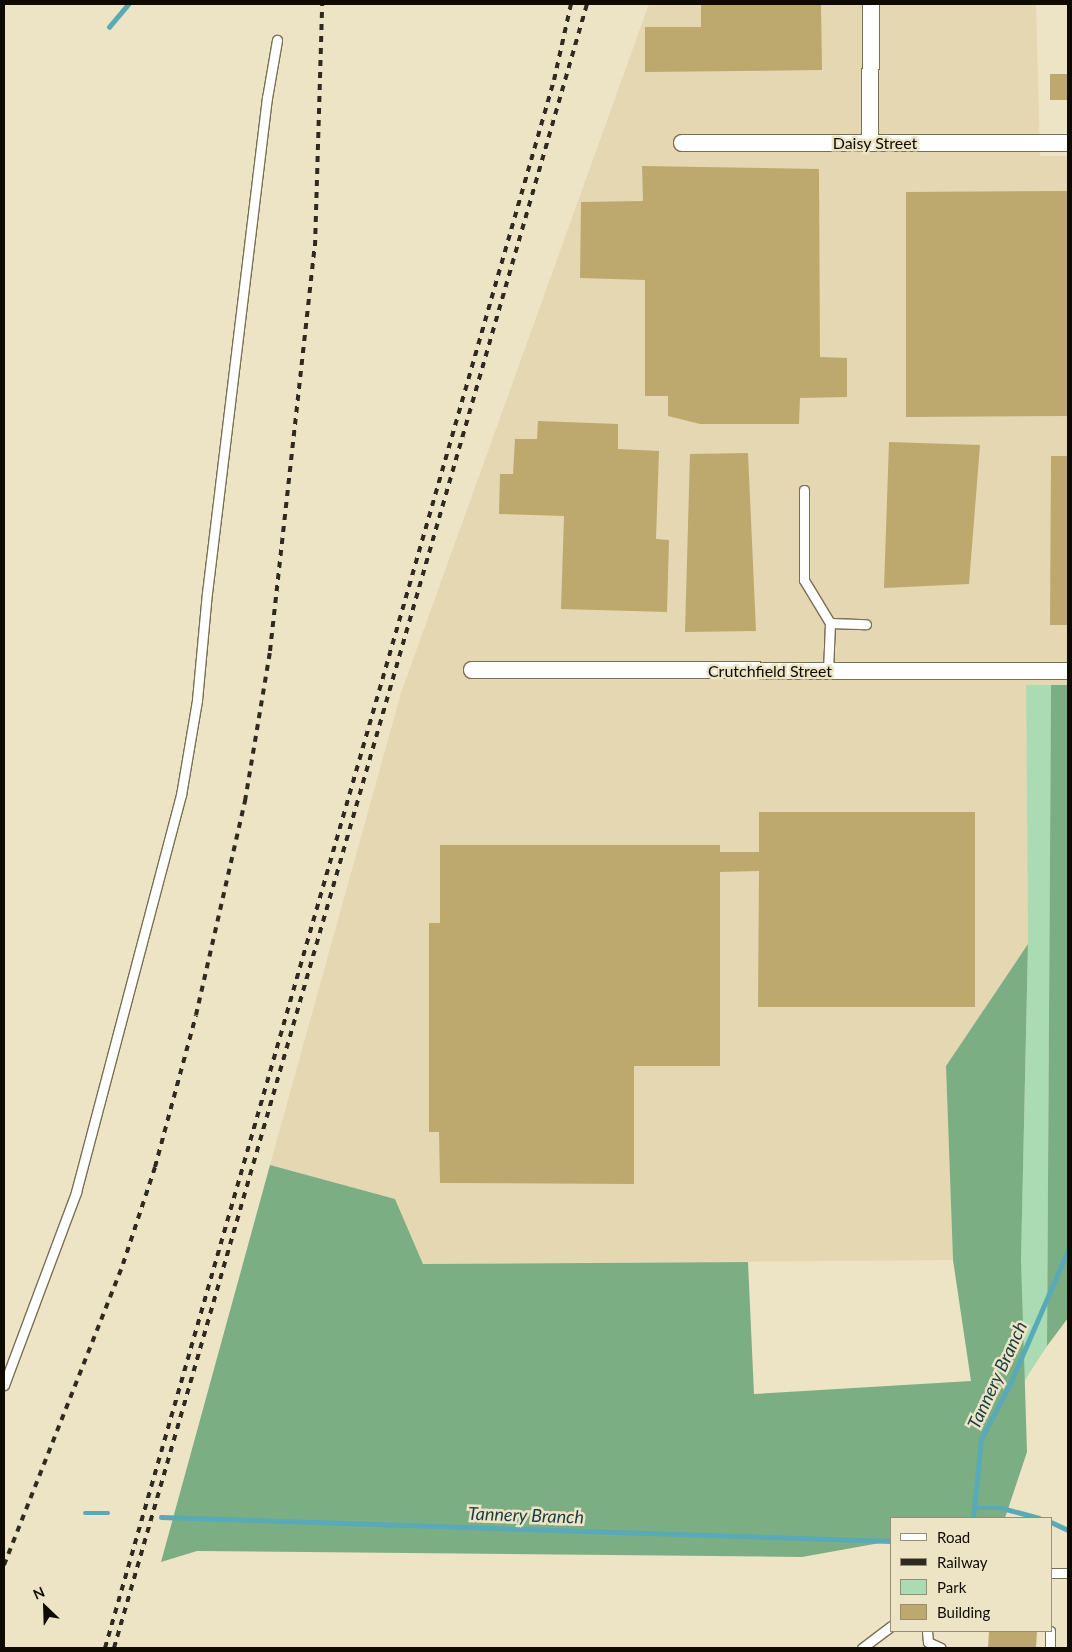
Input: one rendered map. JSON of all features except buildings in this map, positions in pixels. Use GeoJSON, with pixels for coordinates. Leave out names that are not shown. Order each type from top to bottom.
{"type":"FeatureCollection","features":[{"type":"Feature","properties":{"kind":"street"},"geometry":{"type":"LineString","coordinates":[[870,143],[871,4]]}},
{"type":"Feature","properties":{"kind":"street","name":"Daisy Street"},"geometry":{"type":"LineString","coordinates":[[682,143],[1068,144]]}},
{"type":"Feature","properties":{"kind":"street","name":"Crutchfield Street"},"geometry":{"type":"LineString","coordinates":[[472,670],[1068,671]]}},
{"type":"Feature","properties":{"kind":"lane"},"geometry":{"type":"LineString","coordinates":[[4,1386],[76,1192],[181,795],[197,700],[207,593],[267,98],[277,40]]}},
{"type":"Feature","properties":{"kind":"lane"},"geometry":{"type":"LineString","coordinates":[[804,490],[804,580],[830,624],[828,671]]}},
{"type":"Feature","properties":{"kind":"lane"},"geometry":{"type":"LineString","coordinates":[[830,624],[866,624]]}},
{"type":"Feature","properties":{"kind":"lane"},"geometry":{"type":"LineString","coordinates":[[1052,1573],[1068,1574]]}},
{"type":"Feature","properties":{"kind":"lane"},"geometry":{"type":"LineString","coordinates":[[862,1648],[890,1627]]}},
{"type":"Feature","properties":{"kind":"lane"},"geometry":{"type":"LineString","coordinates":[[927,1632],[928,1642],[941,1648]]}},
{"type":"Feature","properties":{"kind":"lane"},"geometry":{"type":"LineString","coordinates":[[1050,1632],[1050,1648]]}},
{"type":"Feature","properties":{"kind":"shaded area"},"geometry":{"type":"Polygon","coordinates":[[[649,4],[1036,4],[1040,156],[1068,156],[1068,685],[1026,686],[1028,944],[946,1066],[953,1260],[423,1264],[395,1199],[270,1165],[401,693],[649,4]]]}},
{"type":"Feature","properties":{"kind":"green space"},"geometry":{"type":"Polygon","coordinates":[[[1026,685],[1051,685],[1047,1346],[1023,1383],[1021,1260],[1028,944],[1026,685]]]}},
{"type":"Feature","properties":{"kind":"green space"},"geometry":{"type":"Polygon","coordinates":[[[1051,685],[1068,685],[1068,1318],[1047,1346],[1051,685]]]}},
{"type":"Feature","properties":{"kind":"green space"},"geometry":{"type":"Polygon","coordinates":[[[1028,944],[1021,1260],[1027,1452],[1005,1517],[890,1517],[890,1541],[802,1557],[197,1551],[161,1562],[270,1165],[395,1199],[423,1264],[748,1262],[754,1394],[971,1381],[953,1260],[946,1066],[1028,944]]]}},
{"type":"Feature","properties":{"kind":"waterway"},"geometry":{"type":"LineString","coordinates":[[109,27],[128,4]]}},
{"type":"Feature","properties":{"kind":"waterway","name":"Tannery Branch"},"geometry":{"type":"LineString","coordinates":[[973,1517],[981,1439],[1009,1386],[1068,1250]]}},
{"type":"Feature","properties":{"kind":"waterway"},"geometry":{"type":"LineString","coordinates":[[975,1508],[1002,1508],[1035,1517]]}},
{"type":"Feature","properties":{"kind":"waterway","name":"Tannery Branch"},"geometry":{"type":"LineString","coordinates":[[85,1513],[108,1513]]}},
{"type":"Feature","properties":{"kind":"waterway","name":"Tannery Branch"},"geometry":{"type":"LineString","coordinates":[[161,1517],[890,1541]]}},
{"type":"Feature","properties":{"kind":"waterway"},"geometry":{"type":"LineString","coordinates":[[1052,1522],[1068,1530]]}},
{"type":"Feature","properties":{"kind":"railway"},"geometry":{"type":"LineString","coordinates":[[4,1565],[123,1264],[155,1167],[196,1015],[245,801],[270,651],[315,246],[322,4]]}},
{"type":"Feature","properties":{"kind":"railway"},"geometry":{"type":"LineString","coordinates":[[105,1648],[554,80],[571,4]]}},
{"type":"Feature","properties":{"kind":"railway"},"geometry":{"type":"LineString","coordinates":[[114,1648],[587,4]]}}]}
